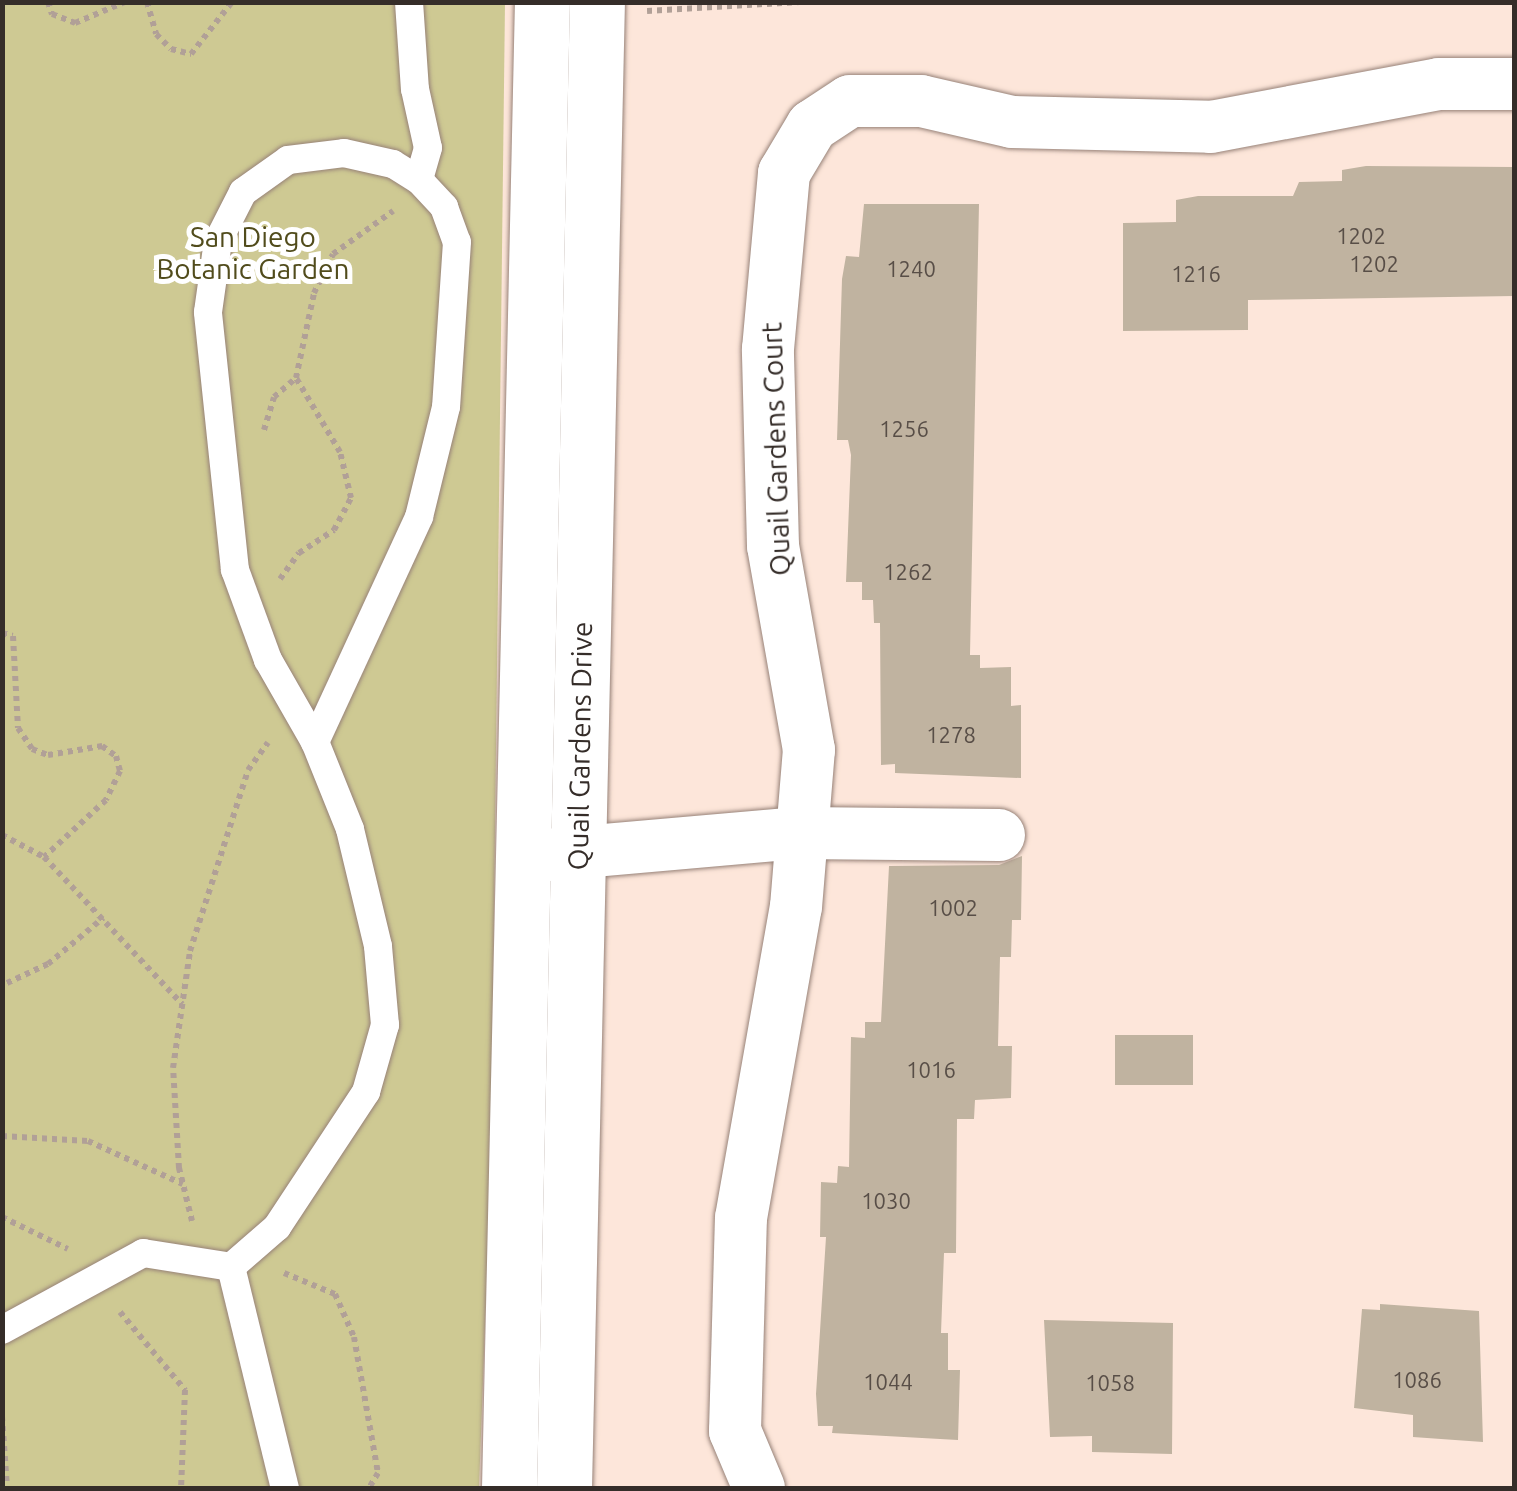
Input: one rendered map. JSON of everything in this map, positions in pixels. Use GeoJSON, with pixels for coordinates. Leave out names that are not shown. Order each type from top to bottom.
{"type":"FeatureCollection","features":[{"type":"Feature","properties":{"kind":"main road","name":"Quail Gardens Drive"},"geometry":{"type":"LineString","coordinates":[[509,1488],[542,2]]}},
{"type":"Feature","properties":{"kind":"main road","name":"Quail Gardens Drive"},"geometry":{"type":"LineString","coordinates":[[564,1488],[596,8]]}},
{"type":"Feature","properties":{"kind":"street","name":"Quail Gardens Court"},"geometry":{"type":"LineString","coordinates":[[758,1488],[736,1431],[741,1218],[796,907],[809,750],[774,546],[768,348],[784,173],[812,126],[850,101],[921,101],[1012,122],[1212,127],[1439,84],[1514,84]]}},
{"type":"Feature","properties":{"kind":"street"},"geometry":{"type":"LineString","coordinates":[[524,856],[578,856],[800,833],[999,835]]}},
{"type":"Feature","properties":{"kind":"lane"},"geometry":{"type":"LineString","coordinates":[[409,2],[415,88],[428,148],[419,180]]}},
{"type":"Feature","properties":{"kind":"lane"},"geometry":{"type":"LineString","coordinates":[[231,1267],[277,1226],[317,1174],[366,1092],[385,1025],[378,946],[350,829],[315,742],[253,618],[235,570],[218,454],[208,312],[218,240],[242,192],[288,160],[344,153],[393,164],[419,180],[444,208],[456,242],[446,406],[419,517],[315,742]]}},
{"type":"Feature","properties":{"kind":"lane"},"geometry":{"type":"LineString","coordinates":[[2,1330],[96,1274],[143,1253],[201,1259],[231,1267]]}},
{"type":"Feature","properties":{"kind":"lane"},"geometry":{"type":"LineString","coordinates":[[231,1267],[285,1488]]}},
{"type":"Feature","properties":{"kind":"path"},"geometry":{"type":"LineString","coordinates":[[48,2],[52,14],[76,23],[124,2]]}},
{"type":"Feature","properties":{"kind":"path"},"geometry":{"type":"LineString","coordinates":[[148,2],[156,34],[171,49],[191,54],[232,2]]}},
{"type":"Feature","properties":{"kind":"path"},"geometry":{"type":"LineString","coordinates":[[596,8],[800,2]]}},
{"type":"Feature","properties":{"kind":"path"},"geometry":{"type":"LineString","coordinates":[[253,618],[300,553],[334,530],[350,498],[340,452],[296,378],[314,293],[332,254],[402,205],[419,180]]}},
{"type":"Feature","properties":{"kind":"path"},"geometry":{"type":"LineString","coordinates":[[2,632],[13,636],[18,728],[32,748],[48,755],[102,746],[116,756],[120,771],[106,800],[44,857]]}},
{"type":"Feature","properties":{"kind":"path"},"geometry":{"type":"LineString","coordinates":[[201,1259],[183,1184],[173,1068],[190,951],[248,770],[296,704]]}},
{"type":"Feature","properties":{"kind":"path"},"geometry":{"type":"LineString","coordinates":[[2,836],[44,857],[182,1004]]}},
{"type":"Feature","properties":{"kind":"path"},"geometry":{"type":"LineString","coordinates":[[7,983],[48,964],[103,918]]}},
{"type":"Feature","properties":{"kind":"path"},"geometry":{"type":"LineString","coordinates":[[2,960],[7,983],[2,996]]}},
{"type":"Feature","properties":{"kind":"path"},"geometry":{"type":"LineString","coordinates":[[2,1136],[88,1141],[183,1184]]}},
{"type":"Feature","properties":{"kind":"path"},"geometry":{"type":"LineString","coordinates":[[2,1217],[58,1241],[96,1274],[126,1324],[185,1390],[181,1488]]}},
{"type":"Feature","properties":{"kind":"path"},"geometry":{"type":"LineString","coordinates":[[231,1267],[297,1274],[335,1294],[364,1382],[378,1473],[368,1488]]}},
{"type":"Feature","properties":{"kind":"path"},"geometry":{"type":"LineString","coordinates":[[2,1416],[7,1488]]}},
{"type":"Feature","properties":{"kind":"green space","name":"San Diego Botanic Garden"},"geometry":{"type":"Polygon","coordinates":[[[3,3],[505,3],[491,1162],[479,1488],[3,1488],[3,3]]]}},
{"type":"Feature","properties":{"kind":"building"},"geometry":{"type":"Polygon","coordinates":[[[1366,166],[1514,167],[1514,296],[1248,300],[1248,330],[1123,331],[1123,223],[1176,222],[1176,200],[1198,196],[1293,196],[1299,182],[1342,181],[1342,170],[1366,166]]]}},
{"type":"Feature","properties":{"kind":"building"},"geometry":{"type":"Polygon","coordinates":[[[864,204],[979,204],[970,655],[980,655],[980,668],[1011,667],[1011,706],[1021,705],[1021,778],[895,773],[895,764],[881,765],[880,623],[874,623],[873,600],[862,600],[862,582],[846,582],[851,455],[848,440],[837,440],[842,279],[846,256],[859,257],[864,204]]]}},
{"type":"Feature","properties":{"kind":"building"},"geometry":{"type":"Polygon","coordinates":[[[1022,856],[1021,920],[1012,920],[1011,957],[1000,957],[998,1046],[1012,1046],[1011,1098],[975,1100],[974,1119],[957,1119],[956,1253],[944,1253],[941,1333],[948,1333],[948,1370],[960,1370],[958,1440],[832,1433],[833,1426],[818,1426],[816,1394],[826,1237],[820,1237],[821,1182],[837,1183],[838,1166],[849,1167],[851,1037],[865,1038],[865,1022],[881,1022],[889,866],[999,865],[1022,856]]]}},
{"type":"Feature","properties":{"kind":"building"},"geometry":{"type":"Polygon","coordinates":[[[1115,1035],[1193,1035],[1193,1085],[1115,1085],[1115,1035]]]}},
{"type":"Feature","properties":{"kind":"building"},"geometry":{"type":"Polygon","coordinates":[[[1380,1304],[1479,1311],[1483,1442],[1413,1437],[1413,1415],[1354,1408],[1362,1309],[1380,1310],[1380,1304]]]}},
{"type":"Feature","properties":{"kind":"building"},"geometry":{"type":"Polygon","coordinates":[[[1044,1320],[1173,1323],[1172,1454],[1092,1452],[1092,1436],[1050,1437],[1044,1320]]]}}]}
